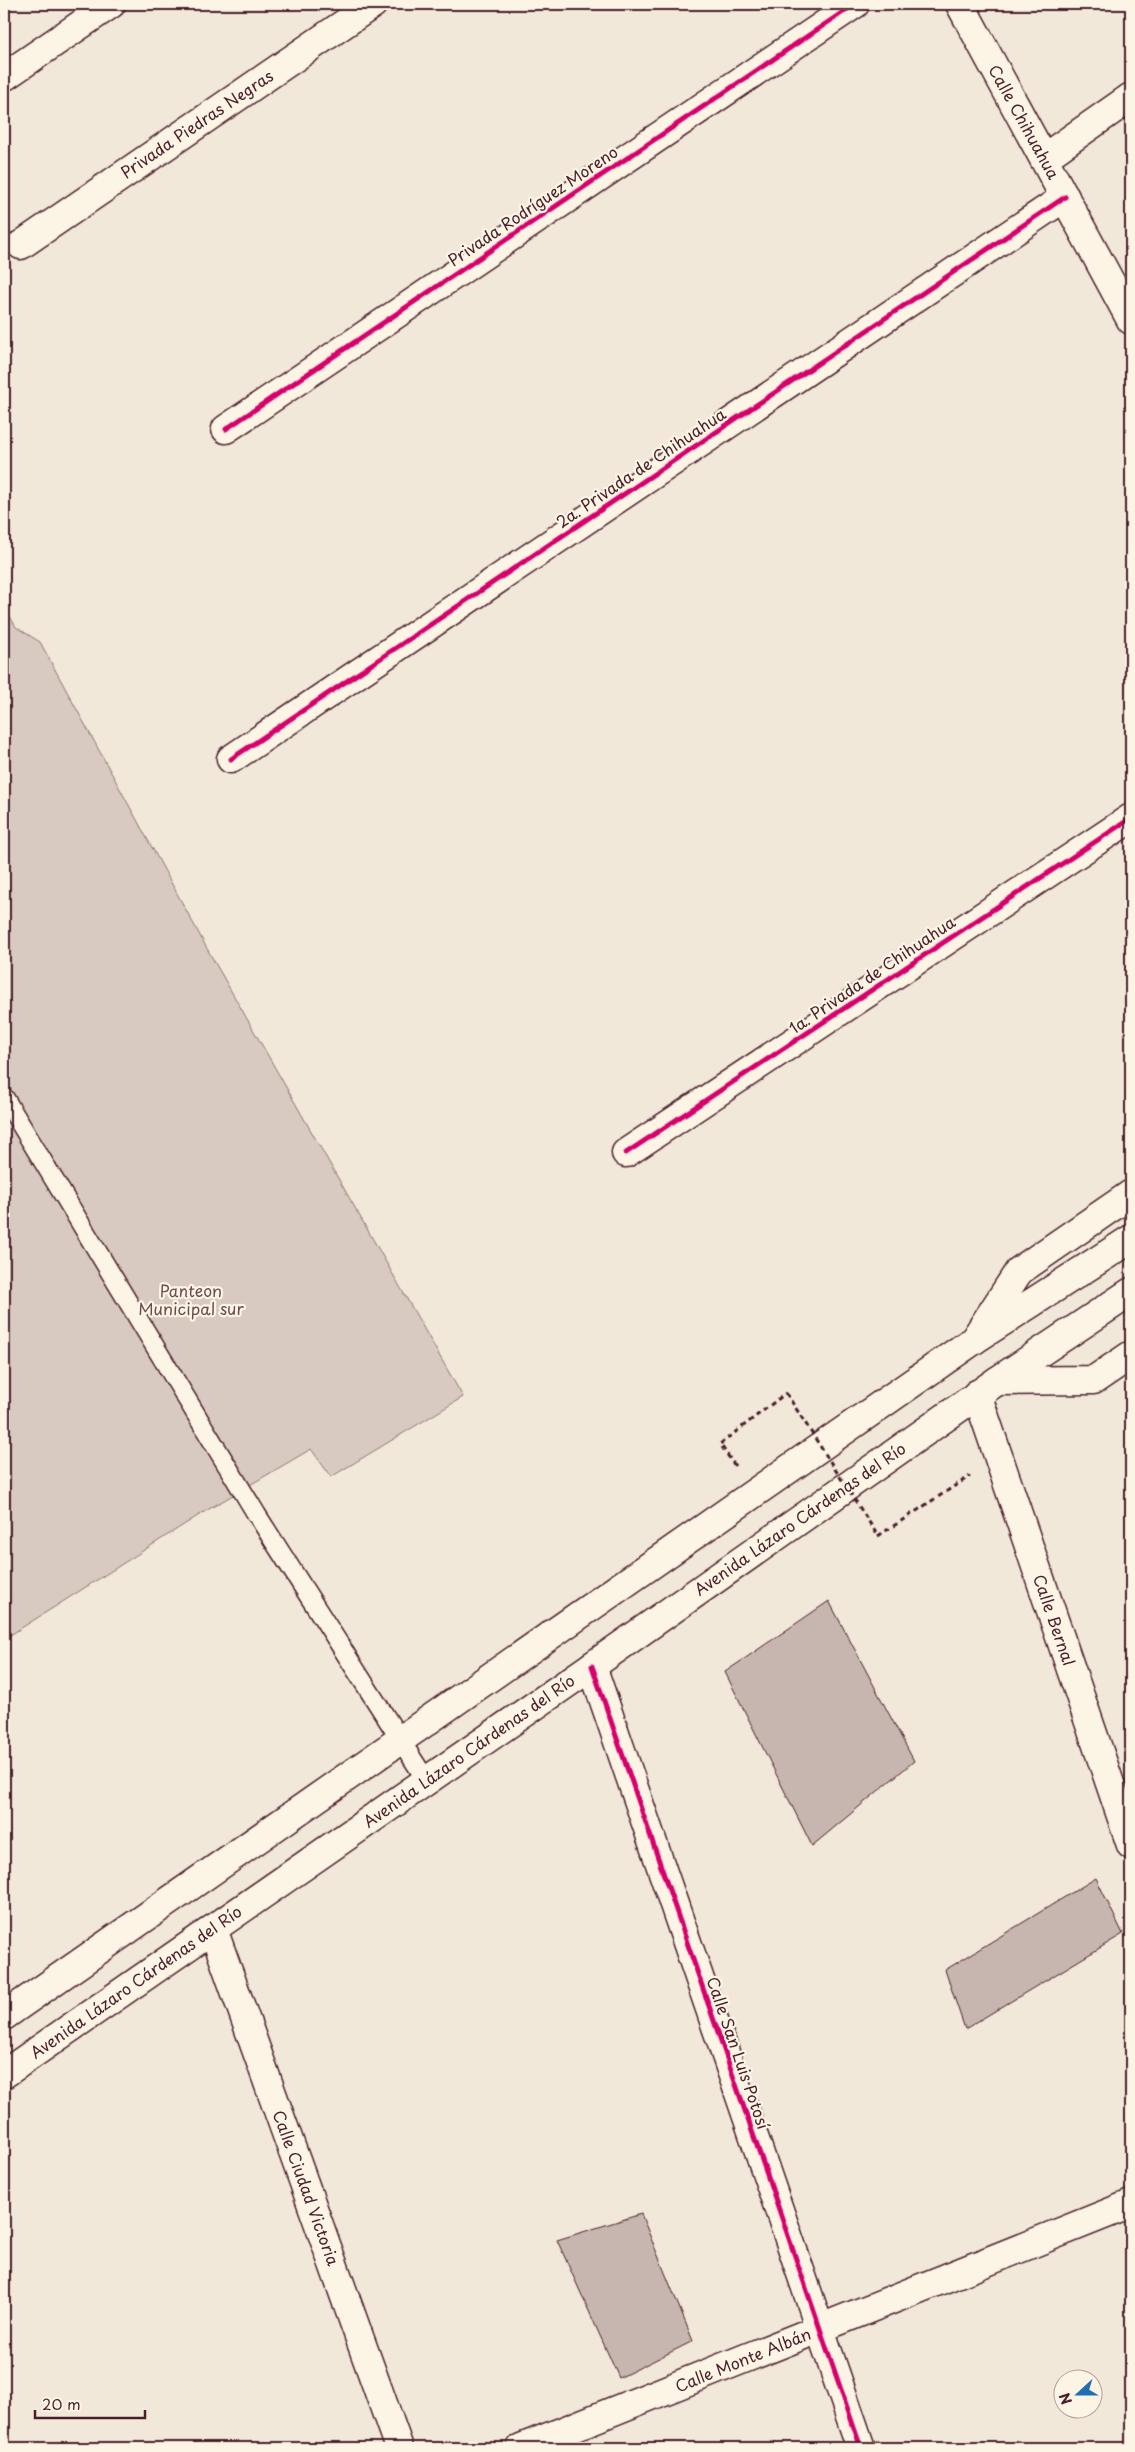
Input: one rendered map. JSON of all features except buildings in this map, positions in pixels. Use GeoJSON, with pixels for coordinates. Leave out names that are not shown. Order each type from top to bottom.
{"type":"FeatureCollection","features":[{"type":"Feature","properties":{"kind":"street"},"geometry":{"type":"LineString","coordinates":[[4,77],[111,4]]}},
{"type":"Feature","properties":{"kind":"street","name":"Privada Piedras Negras"},"geometry":{"type":"LineString","coordinates":[[21,245],[373,4]]}},
{"type":"Feature","properties":{"kind":"street","name":"Privada Rodríguez Moreno"},"geometry":{"type":"LineString","coordinates":[[226,430],[855,4]]}},
{"type":"Feature","properties":{"kind":"street","name":"Calle Chihuahua"},"geometry":{"type":"LineString","coordinates":[[960,4],[1131,320]]}},
{"type":"Feature","properties":{"kind":"street"},"geometry":{"type":"LineString","coordinates":[[1044,158],[1131,98]]}},
{"type":"Feature","properties":{"kind":"street","name":"2a. Privada de Chihuahua"},"geometry":{"type":"LineString","coordinates":[[231,759],[1065,197]]}},
{"type":"Feature","properties":{"kind":"street","name":"1a. Privada de Chihuahua"},"geometry":{"type":"LineString","coordinates":[[626,1153],[1131,818]]}},
{"type":"Feature","properties":{"kind":"street"},"geometry":{"type":"LineString","coordinates":[[974,1340],[1019,1271],[1131,1194]]}},
{"type":"Feature","properties":{"kind":"street"},"geometry":{"type":"LineString","coordinates":[[4,2016],[974,1340],[1131,1239]]}},
{"type":"Feature","properties":{"kind":"street","name":"Avenida Lázaro Cárdenas del Río"},"geometry":{"type":"LineString","coordinates":[[4,2074],[592,1666],[987,1388],[1131,1292]]}},
{"type":"Feature","properties":{"kind":"street"},"geometry":{"type":"LineString","coordinates":[[987,1388],[1094,1380],[1131,1355]]}},
{"type":"Feature","properties":{"kind":"street","name":"Calle Bernal"},"geometry":{"type":"LineString","coordinates":[[987,1388],[998,1458],[1131,1845]]}},
{"type":"Feature","properties":{"kind":"street","name":"Calle San Luis Potosí"},"geometry":{"type":"LineString","coordinates":[[592,1666],[861,2448]]}},
{"type":"Feature","properties":{"kind":"street","name":"Calle Ciudad Victoria"},"geometry":{"type":"LineString","coordinates":[[213,1929],[399,2448]]}},
{"type":"Feature","properties":{"kind":"street","name":"Calle Monte Albán"},"geometry":{"type":"LineString","coordinates":[[521,2448],[1131,2204]]}},
{"type":"Feature","properties":{"kind":"lane"},"geometry":{"type":"LineString","coordinates":[[4,1097],[252,1506],[426,1780]]}},
{"type":"Feature","properties":{"kind":"path"},"geometry":{"type":"LineString","coordinates":[[720,1444],[786,1393],[878,1536],[998,1458]]}},
{"type":"Feature","properties":{"kind":"green space","name":"Panteon Municipal sur"},"geometry":{"type":"Polygon","coordinates":[[[4,606],[16,627],[40,642],[210,954],[463,1397],[331,1477],[311,1449],[204,1512],[4,1639],[4,606]]]}},
{"type":"Feature","properties":{"kind":"cycle path"},"geometry":{"type":"LineString","coordinates":[[226,429],[855,4]]}},
{"type":"Feature","properties":{"kind":"cycle path"},"geometry":{"type":"LineString","coordinates":[[231,759],[1065,197]]}},
{"type":"Feature","properties":{"kind":"cycle path"},"geometry":{"type":"LineString","coordinates":[[626,1153],[1131,818]]}},
{"type":"Feature","properties":{"kind":"cycle path"},"geometry":{"type":"LineString","coordinates":[[592,1666],[861,2448]]}}]}
